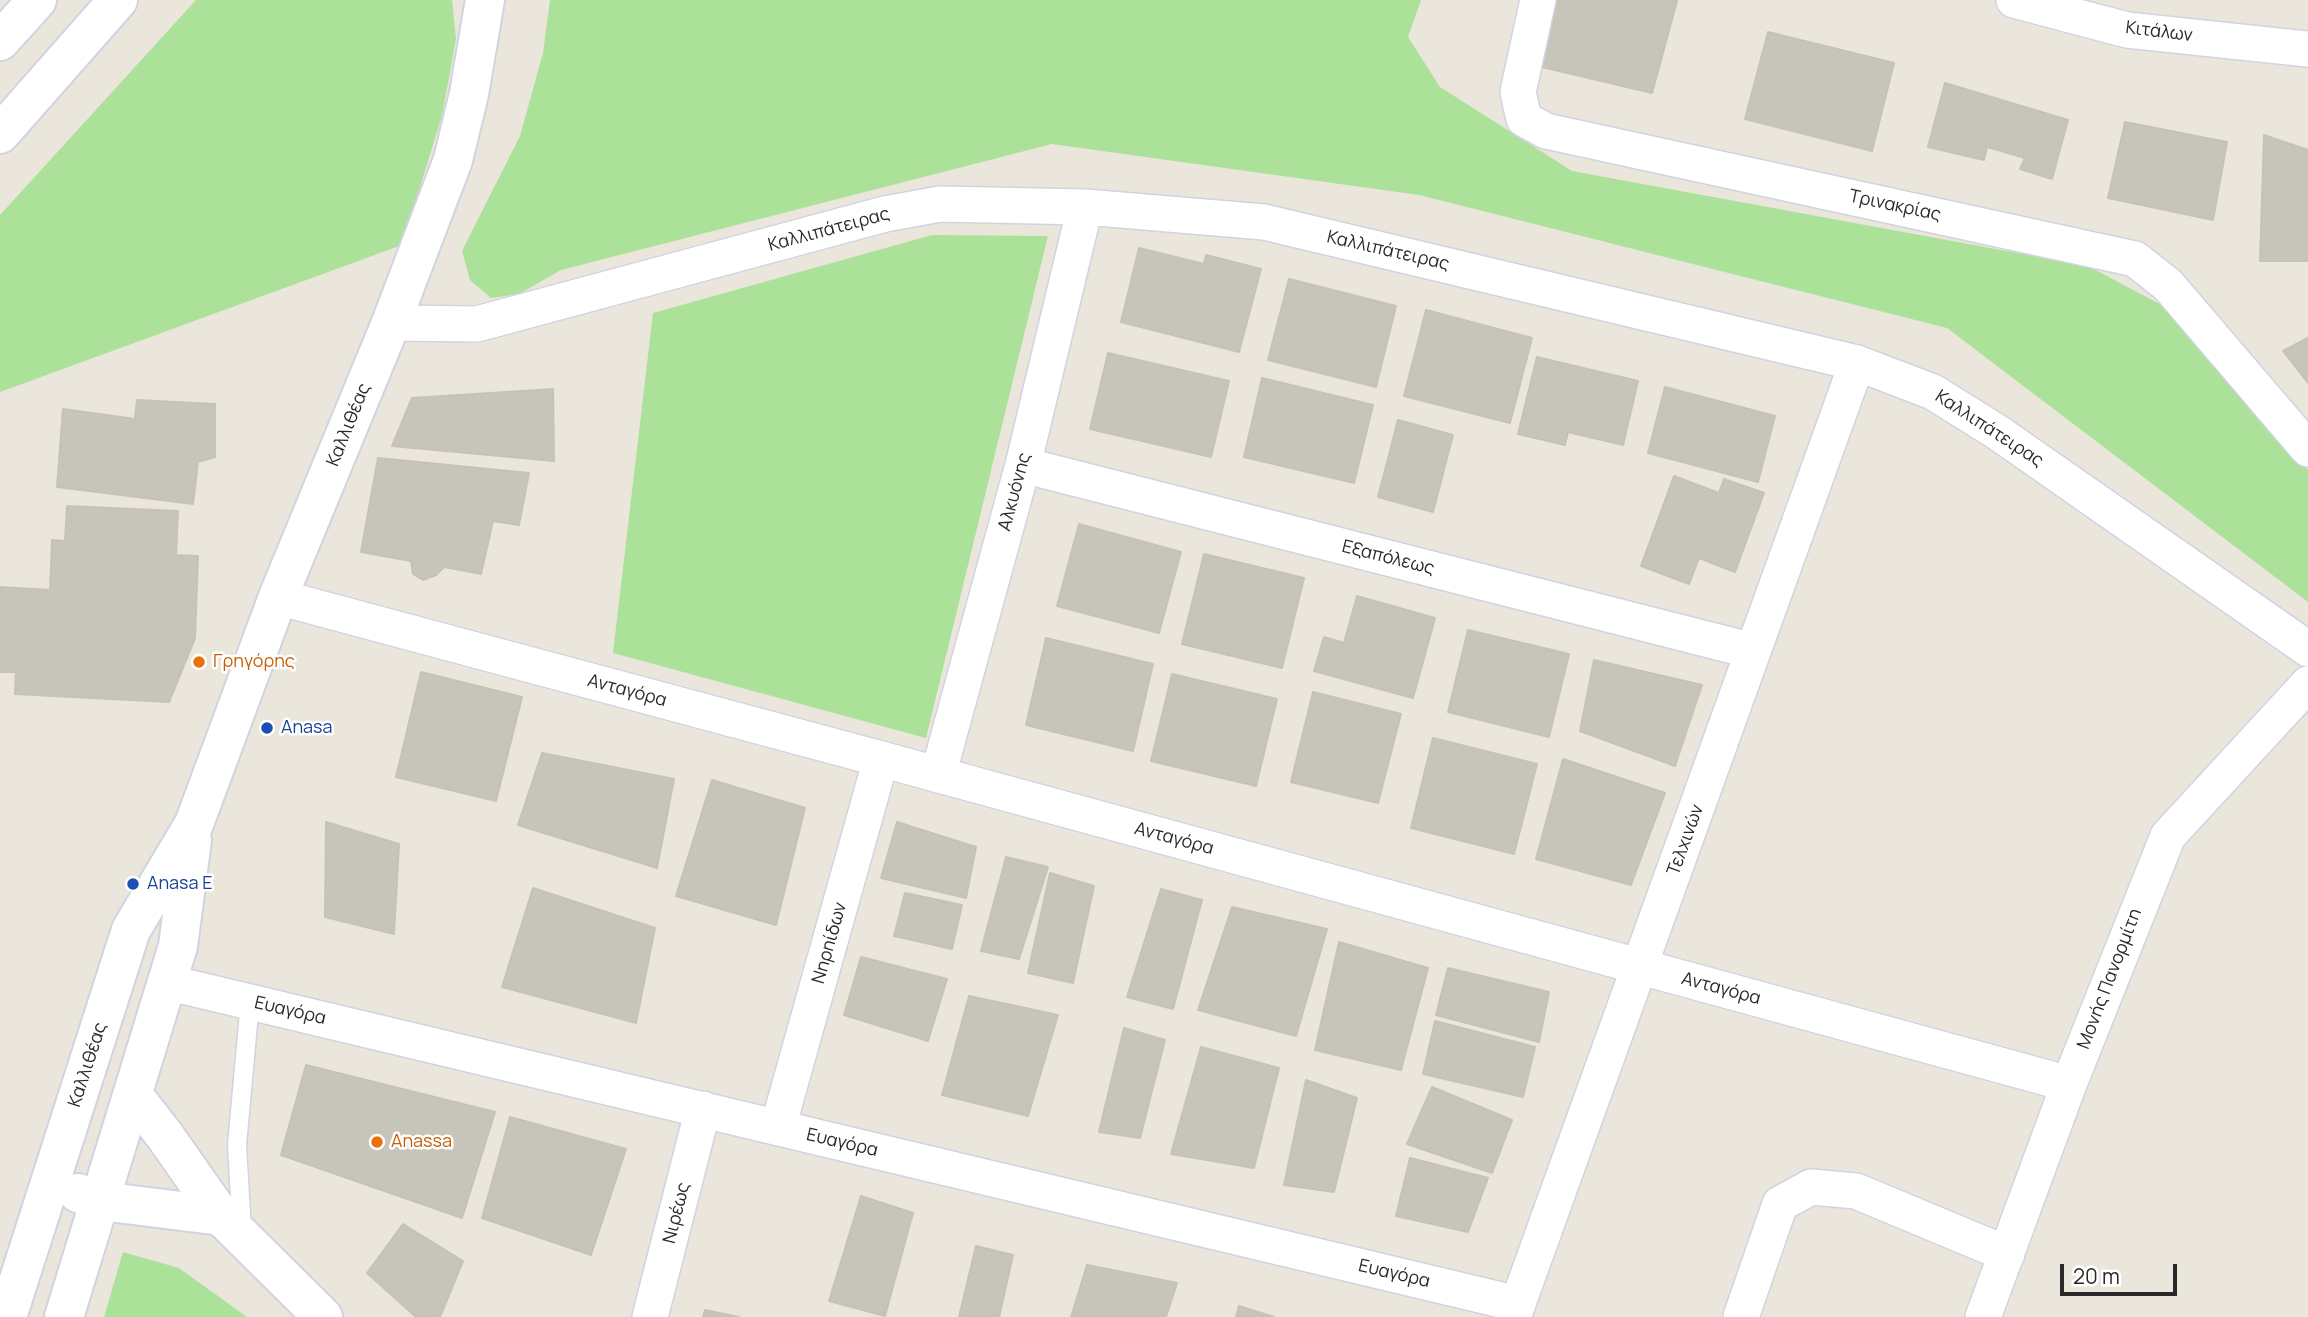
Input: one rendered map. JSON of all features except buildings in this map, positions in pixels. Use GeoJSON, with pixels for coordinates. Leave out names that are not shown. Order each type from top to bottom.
{"type":"FeatureCollection","features":[{"type":"Feature","properties":{"kind":"main road"},"geometry":{"type":"LineString","coordinates":[[0,41],[37,0]]}},
{"type":"Feature","properties":{"kind":"main road"},"geometry":{"type":"LineString","coordinates":[[0,134],[118,0]]}},
{"type":"Feature","properties":{"kind":"main road","name":"Καλλιθέας"},"geometry":{"type":"LineString","coordinates":[[7,1317],[131,930],[194,824],[278,597],[390,323],[453,160],[469,94],[481,6]]}},
{"type":"Feature","properties":{"kind":"main road","name":"Καλλιθέας"},"geometry":{"type":"LineString","coordinates":[[64,1317],[178,946],[194,824]]}},
{"type":"Feature","properties":{"kind":"main road"},"geometry":{"type":"LineString","coordinates":[[133,1095],[231,1226],[323,1317]]}},
{"type":"Feature","properties":{"kind":"main road"},"geometry":{"type":"LineString","coordinates":[[49,1183],[101,1200],[231,1226]]}},
{"type":"Feature","properties":{"kind":"street","name":"Τρινακρίας"},"geometry":{"type":"LineString","coordinates":[[1538,0],[1518,92],[1524,119],[1546,131],[2135,259],[2168,285],[2308,449]]}},
{"type":"Feature","properties":{"kind":"street","name":"Κιτάλων"},"geometry":{"type":"LineString","coordinates":[[2014,0],[2127,30],[2308,49]]}},
{"type":"Feature","properties":{"kind":"street","name":"Καλλιπάτειρας"},"geometry":{"type":"LineString","coordinates":[[390,323],[477,324],[885,214],[940,204],[1086,207],[1264,222],[1857,363],[1933,392],[1997,432],[2308,649]]}},
{"type":"Feature","properties":{"kind":"street","name":"Αλκυόνης"},"geometry":{"type":"LineString","coordinates":[[938,775],[1023,465],[1086,207]]}},
{"type":"Feature","properties":{"kind":"street","name":"Τελχινών"},"geometry":{"type":"LineString","coordinates":[[1516,1310],[1857,363]]}},
{"type":"Feature","properties":{"kind":"street","name":"Εξαπόλεως"},"geometry":{"type":"LineString","coordinates":[[1023,465],[1753,651]]}},
{"type":"Feature","properties":{"kind":"street","name":"Ανταγόρα"},"geometry":{"type":"LineString","coordinates":[[278,597],[2069,1084]]}},
{"type":"Feature","properties":{"kind":"street","name":"Μονής Πανορμίτη"},"geometry":{"type":"LineString","coordinates":[[1983,1317],[2069,1084],[2168,836],[2308,684]]}},
{"type":"Feature","properties":{"kind":"street","name":"Νηρηίδων"},"geometry":{"type":"LineString","coordinates":[[778,1127],[881,759]]}},
{"type":"Feature","properties":{"kind":"street","name":"Ευαγόρα"},"geometry":{"type":"LineString","coordinates":[[166,982],[778,1127],[1516,1310]]}},
{"type":"Feature","properties":{"kind":"street","name":"Νιρέως"},"geometry":{"type":"LineString","coordinates":[[650,1317],[703,1110]]}},
{"type":"Feature","properties":{"kind":"street"},"geometry":{"type":"LineString","coordinates":[[1741,1317],[1780,1204],[1811,1187],[1856,1191],[2007,1254]]}},
{"type":"Feature","properties":{"kind":"lane"},"geometry":{"type":"LineString","coordinates":[[231,1226],[250,1002]]}},
{"type":"Feature","properties":{"kind":"green space"},"geometry":{"type":"Polygon","coordinates":[[[196,0],[452,0],[456,39],[442,116],[402,245],[0,392],[0,215],[196,0]]]}},
{"type":"Feature","properties":{"kind":"green space"},"geometry":{"type":"Polygon","coordinates":[[[550,0],[1421,0],[1408,37],[1440,87],[1572,171],[2088,266],[2169,309],[2308,470],[2308,602],[1947,328],[1419,195],[1052,144],[561,270],[519,294],[491,298],[470,280],[462,251],[520,136],[543,53],[550,0]]]}},
{"type":"Feature","properties":{"kind":"green space"},"geometry":{"type":"Polygon","coordinates":[[[932,235],[1048,236],[926,738],[613,653],[653,313],[932,235]]]}},
{"type":"Feature","properties":{"kind":"green space"},"geometry":{"type":"Polygon","coordinates":[[[123,1252],[179,1268],[247,1317],[104,1317],[123,1252]]]}},
{"type":"Feature","properties":{"kind":"place","name":"Γρηγόρης"},"geometry":{"type":"Point","coordinates":[199,662]}},
{"type":"Feature","properties":{"kind":"place","name":"Anasa"},"geometry":{"type":"Point","coordinates":[267,728]}},
{"type":"Feature","properties":{"kind":"place","name":"Anasa E"},"geometry":{"type":"Point","coordinates":[133,884]}},
{"type":"Feature","properties":{"kind":"place","name":"Anassa"},"geometry":{"type":"Point","coordinates":[377,1142]}}]}
